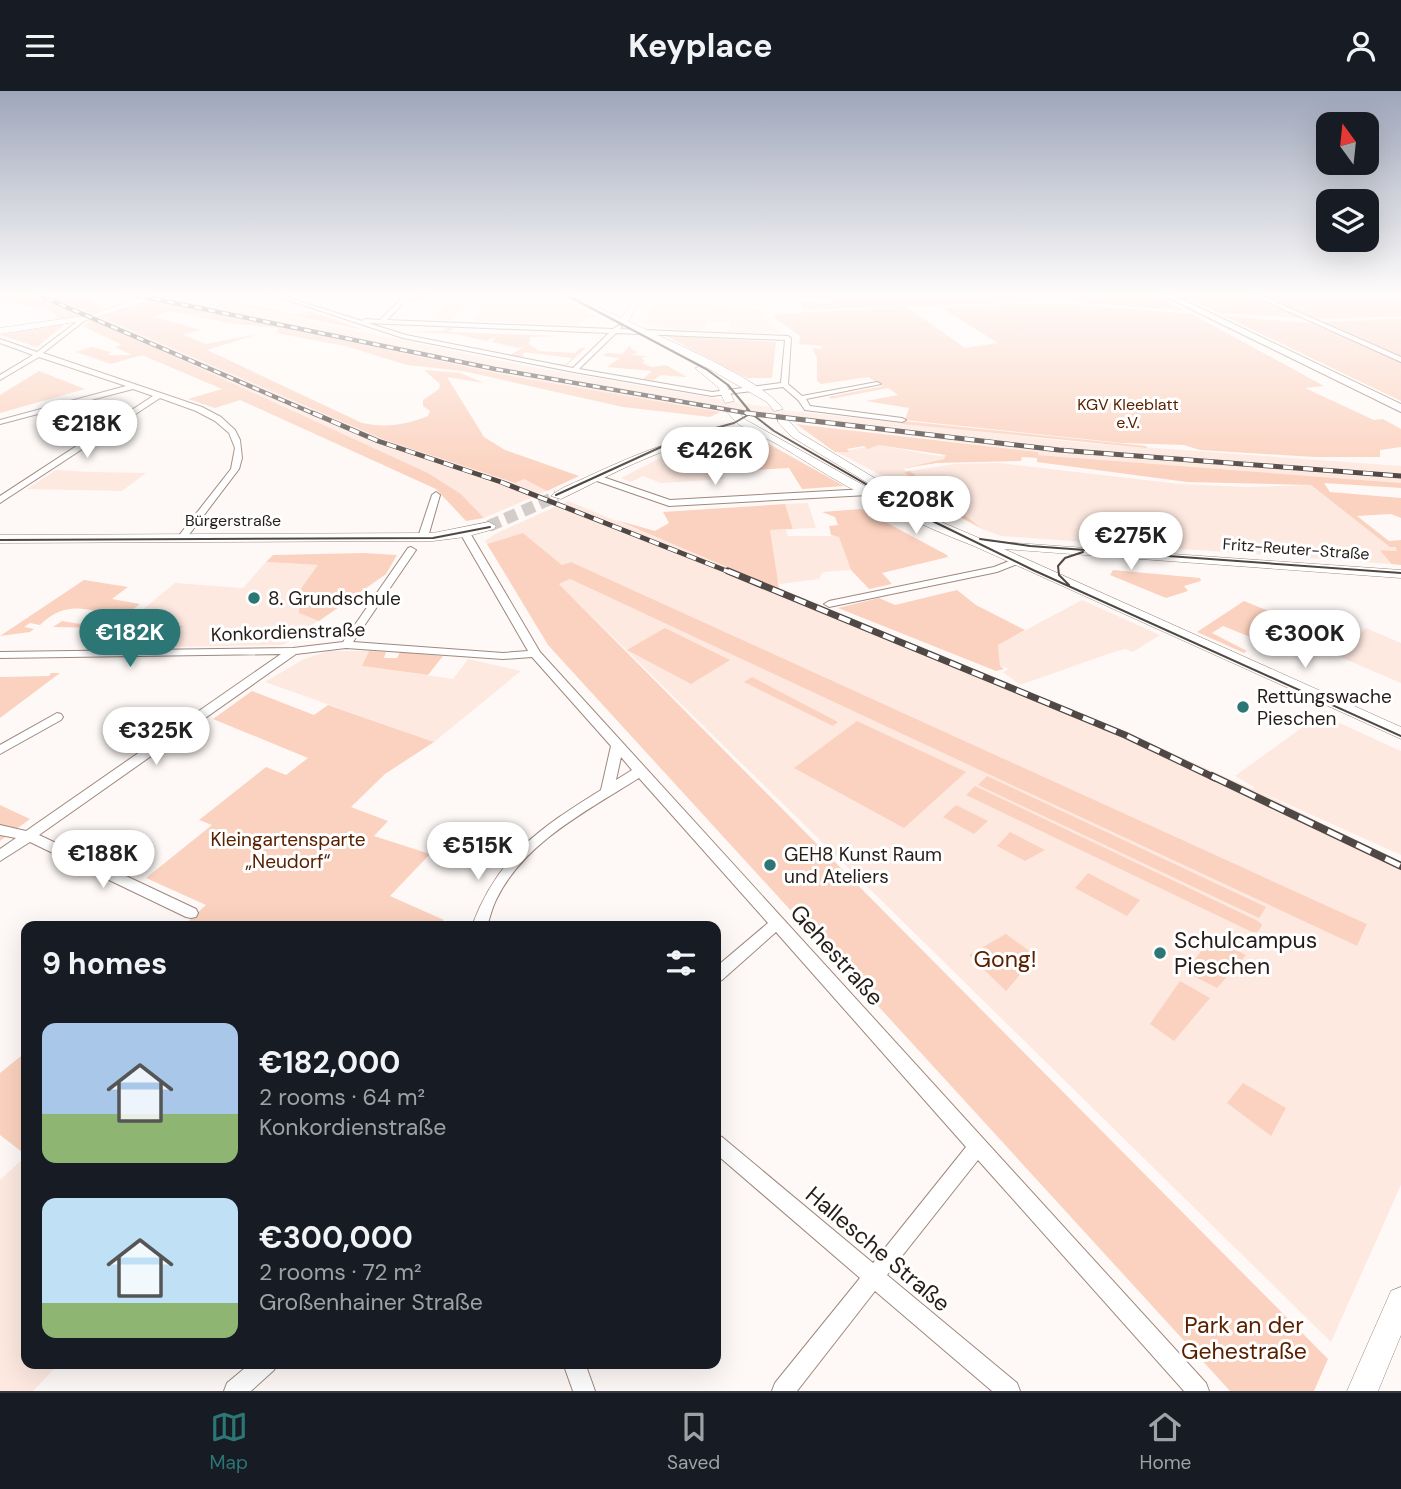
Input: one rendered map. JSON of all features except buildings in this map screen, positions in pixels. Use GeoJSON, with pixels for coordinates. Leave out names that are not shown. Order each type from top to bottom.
{"type":"FeatureCollection","features":[{"type":"Feature","properties":{"kind":"main road"},"geometry":{"type":"LineString","coordinates":[[678,354],[712,377],[727,410],[742,422],[941,531],[979,543],[1401,734]]}},
{"type":"Feature","properties":{"kind":"main road"},"geometry":{"type":"LineString","coordinates":[[690,354],[754,389],[780,414],[796,435],[948,522],[979,543]]}},
{"type":"Feature","properties":{"kind":"main road"},"geometry":{"type":"LineString","coordinates":[[1287,355],[1401,408]]}},
{"type":"Feature","properties":{"kind":"main road"},"geometry":{"type":"LineString","coordinates":[[1287,355],[1401,421]]}},
{"type":"Feature","properties":{"kind":"main road"},"geometry":{"type":"LineString","coordinates":[[557,496],[667,446],[727,410]]}},
{"type":"Feature","properties":{"kind":"main road"},"geometry":{"type":"LineString","coordinates":[[667,446],[725,433],[774,438]]}},
{"type":"Feature","properties":{"kind":"main road","name":"Bürgerstraße"},"geometry":{"type":"LineString","coordinates":[[0,539],[423,537],[465,533],[489,526]]}},
{"type":"Feature","properties":{"kind":"main road","name":"Fritz-Reuter-Straße"},"geometry":{"type":"LineString","coordinates":[[979,543],[1401,574]]}},
{"type":"Feature","properties":{"kind":"main road"},"geometry":{"type":"LineString","coordinates":[[1077,588],[1063,575],[1063,562],[1081,554],[1109,553]]}},
{"type":"Feature","properties":{"kind":"main road"},"geometry":{"type":"LineString","coordinates":[[1362,1391],[1401,1301]]}},
{"type":"Feature","properties":{"kind":"street"},"geometry":{"type":"LineString","coordinates":[[1,376],[38,354],[219,419],[233,432],[240,447],[235,469],[182,538]]}},
{"type":"Feature","properties":{"kind":"street"},"geometry":{"type":"LineString","coordinates":[[490,354],[702,392],[727,410],[754,389],[784,385],[801,398],[808,408],[902,420]]}},
{"type":"Feature","properties":{"kind":"street"},"geometry":{"type":"LineString","coordinates":[[574,370],[591,354]]}},
{"type":"Feature","properties":{"kind":"street"},"geometry":{"type":"LineString","coordinates":[[784,385],[787,354]]}},
{"type":"Feature","properties":{"kind":"street"},"geometry":{"type":"LineString","coordinates":[[801,398],[877,384]]}},
{"type":"Feature","properties":{"kind":"street"},"geometry":{"type":"LineString","coordinates":[[0,422],[132,386]]}},
{"type":"Feature","properties":{"kind":"street"},"geometry":{"type":"LineString","coordinates":[[0,500],[158,395]]}},
{"type":"Feature","properties":{"kind":"street"},"geometry":{"type":"LineString","coordinates":[[597,478],[669,503],[868,492],[883,487]]}},
{"type":"Feature","properties":{"kind":"street"},"geometry":{"type":"LineString","coordinates":[[423,537],[436,495]]}},
{"type":"Feature","properties":{"kind":"street","name":"Gehestraße"},"geometry":{"type":"LineString","coordinates":[[465,533],[535,654],[1198,1391]]}},
{"type":"Feature","properties":{"kind":"street"},"geometry":{"type":"LineString","coordinates":[[346,645],[411,550]]}},
{"type":"Feature","properties":{"kind":"street"},"geometry":{"type":"LineString","coordinates":[[829,604],[997,569],[1017,561]]}},
{"type":"Feature","properties":{"kind":"street","name":"Konkordienstraße"},"geometry":{"type":"LineString","coordinates":[[0,655],[293,652],[346,645],[503,656],[535,654]]}},
{"type":"Feature","properties":{"kind":"street"},"geometry":{"type":"LineString","coordinates":[[0,856],[293,652]]}},
{"type":"Feature","properties":{"kind":"street"},"geometry":{"type":"LineString","coordinates":[[0,750],[57,717]]}},
{"type":"Feature","properties":{"kind":"street"},"geometry":{"type":"LineString","coordinates":[[607,793],[617,745]]}},
{"type":"Feature","properties":{"kind":"street"},"geometry":{"type":"LineString","coordinates":[[481,921],[489,897],[507,868],[540,838],[640,771]]}},
{"type":"Feature","properties":{"kind":"street"},"geometry":{"type":"LineString","coordinates":[[0,829],[29,836],[191,913]]}},
{"type":"Feature","properties":{"kind":"street"},"geometry":{"type":"LineString","coordinates":[[721,972],[777,923]]}},
{"type":"Feature","properties":{"kind":"street"},"geometry":{"type":"LineString","coordinates":[[783,1391],[978,1146]]}},
{"type":"Feature","properties":{"kind":"street","name":"Hallesche Straße"},"geometry":{"type":"LineString","coordinates":[[721,1147],[1009,1391]]}},
{"type":"Feature","properties":{"kind":"street"},"geometry":{"type":"LineString","coordinates":[[235,1391],[260,1369]]}},
{"type":"Feature","properties":{"kind":"street"},"geometry":{"type":"LineString","coordinates":[[576,1369],[584,1391]]}},
{"type":"Feature","properties":{"kind":"shaded area"},"geometry":{"type":"Polygon","coordinates":[[[168,354],[185,354],[385,440],[514,483],[524,479],[547,491],[484,518],[461,494],[428,473],[168,354]]]}},
{"type":"Feature","properties":{"kind":"shaded area"},"geometry":{"type":"Polygon","coordinates":[[[404,354],[467,354],[791,411],[1074,442],[1401,466],[1401,483],[1038,455],[1038,452],[720,412],[500,374],[404,354]]]}},
{"type":"Feature","properties":{"kind":"shaded area"},"geometry":{"type":"Polygon","coordinates":[[[705,441],[724,479],[661,483],[643,476],[631,482],[621,478],[686,445],[705,441]]]}},
{"type":"Feature","properties":{"kind":"shaded area"},"geometry":{"type":"Polygon","coordinates":[[[878,445],[946,455],[944,459],[903,469],[919,484],[903,487],[837,452],[878,445]]]}},
{"type":"Feature","properties":{"kind":"shaded area"},"geometry":{"type":"Polygon","coordinates":[[[999,463],[1180,484],[1249,487],[1311,485],[1398,551],[1381,550],[1390,564],[1001,536],[982,529],[910,471],[954,464],[999,463]]]}},
{"type":"Feature","properties":{"kind":"shaded area"},"geometry":{"type":"Polygon","coordinates":[[[56,470],[146,473],[122,491],[27,489],[56,470]]]}},
{"type":"Feature","properties":{"kind":"shaded area","name":"Schulcampus Pieschen"},"geometry":{"type":"Polygon","coordinates":[[[568,501],[1086,715],[1253,789],[1254,787],[1235,776],[1325,711],[1339,717],[1335,721],[1401,751],[1401,855],[1256,790],[1401,863],[1401,1185],[1331,1342],[559,584],[570,579],[1357,946],[1367,924],[571,562],[562,565],[523,533],[487,544],[485,541],[568,501]]]}},
{"type":"Feature","properties":{"kind":"shaded area"},"geometry":{"type":"Polygon","coordinates":[[[808,503],[816,528],[793,529],[785,504],[808,503]]]}},
{"type":"Feature","properties":{"kind":"shaded area"},"geometry":{"type":"Polygon","coordinates":[[[770,530],[786,530],[788,536],[839,536],[851,570],[823,572],[819,579],[780,584],[775,576],[770,530]]]}},
{"type":"Feature","properties":{"kind":"shaded area","name":"8. Grundschule"},"geometry":{"type":"Polygon","coordinates":[[[266,562],[329,566],[386,574],[283,645],[96,648],[175,583],[243,588],[266,562]]]}},
{"type":"Feature","properties":{"kind":"shaded area"},"geometry":{"type":"Polygon","coordinates":[[[1082,600],[1160,635],[1133,652],[1125,649],[1111,653],[1020,685],[1003,672],[1009,669],[1000,666],[998,645],[1082,600]]]}},
{"type":"Feature","properties":{"kind":"shaded area"},"geometry":{"type":"Polygon","coordinates":[[[1366,628],[1401,643],[1401,683],[1333,654],[1366,628]]]}},
{"type":"Feature","properties":{"kind":"shaded area"},"geometry":{"type":"Polygon","coordinates":[[[329,651],[369,651],[363,666],[453,679],[468,659],[521,671],[434,742],[265,682],[304,659],[329,651]]]}},
{"type":"Feature","properties":{"kind":"shaded area"},"geometry":{"type":"Polygon","coordinates":[[[21,1161],[21,1369],[54,1369],[33,1391],[0,1391],[0,1180],[21,1161]]]}},
{"type":"Feature","properties":{"kind":"green space"},"geometry":{"type":"Polygon","coordinates":[[[81,354],[132,355],[129,354],[168,354],[428,473],[461,494],[484,518],[466,521],[436,489],[240,400],[215,408],[188,399],[222,389],[142,355],[111,364],[81,354]]]}},
{"type":"Feature","properties":{"kind":"green space"},"geometry":{"type":"Polygon","coordinates":[[[185,354],[215,354],[362,423],[379,425],[395,425],[428,416],[430,411],[423,406],[423,400],[439,389],[440,384],[424,370],[460,373],[484,383],[447,377],[484,437],[505,450],[579,476],[547,491],[524,479],[515,483],[385,440],[185,354]]]}},
{"type":"Feature","properties":{"kind":"green space"},"geometry":{"type":"Polygon","coordinates":[[[370,354],[405,354],[500,374],[720,412],[710,417],[623,407],[463,371],[407,365],[370,354]]]}},
{"type":"Feature","properties":{"kind":"green space"},"geometry":{"type":"Polygon","coordinates":[[[537,354],[580,354],[567,365],[551,363],[566,364],[572,358],[537,354]]]}},
{"type":"Feature","properties":{"kind":"green space"},"geometry":{"type":"Polygon","coordinates":[[[605,354],[647,356],[641,358],[645,361],[642,363],[652,367],[666,365],[687,377],[661,375],[654,380],[643,379],[652,371],[607,367],[620,358],[603,356],[605,354]]]}},
{"type":"Feature","properties":{"kind":"green space"},"geometry":{"type":"Polygon","coordinates":[[[700,354],[775,354],[772,378],[747,378],[700,354]]]}},
{"type":"Feature","properties":{"kind":"green space","name":"KGV Kleeblatt e.V."},"geometry":{"type":"Polygon","coordinates":[[[815,354],[1265,354],[1324,386],[1305,388],[1374,420],[1383,419],[1401,429],[1401,447],[1380,450],[1380,457],[1315,457],[1200,450],[1184,445],[1122,443],[905,420],[909,408],[866,401],[898,395],[888,388],[831,399],[828,397],[883,386],[868,377],[821,384],[817,381],[815,354]]]}},
{"type":"Feature","properties":{"kind":"green space"},"geometry":{"type":"Polygon","coordinates":[[[1302,354],[1383,354],[1401,361],[1401,401],[1302,354]]]}},
{"type":"Feature","properties":{"kind":"green space"},"geometry":{"type":"Polygon","coordinates":[[[39,371],[85,389],[0,413],[0,395],[39,371]]]}},
{"type":"Feature","properties":{"kind":"green space"},"geometry":{"type":"Polygon","coordinates":[[[904,421],[1146,446],[1147,448],[902,424],[904,421]]]}},
{"type":"Feature","properties":{"kind":"green space"},"geometry":{"type":"Polygon","coordinates":[[[796,424],[1038,452],[1038,455],[1401,483],[1401,488],[1324,483],[1330,492],[1401,498],[1401,518],[1391,514],[1357,516],[1389,541],[1401,540],[1401,565],[1391,564],[1380,550],[1397,551],[1395,547],[1390,547],[1311,485],[1187,482],[1037,462],[1037,458],[1022,457],[1021,461],[937,463],[905,468],[944,459],[946,455],[878,445],[868,449],[864,446],[847,449],[849,452],[835,452],[796,424]]]}},
{"type":"Feature","properties":{"kind":"green space"},"geometry":{"type":"Polygon","coordinates":[[[721,439],[769,444],[844,486],[802,489],[789,468],[755,470],[751,463],[718,465],[705,441],[721,439]]]}},
{"type":"Feature","properties":{"kind":"green space"},"geometry":{"type":"Polygon","coordinates":[[[910,471],[982,529],[907,488],[918,484],[904,472],[910,471]]]}},
{"type":"Feature","properties":{"kind":"green space"},"geometry":{"type":"Polygon","coordinates":[[[785,504],[793,529],[770,530],[779,589],[616,520],[655,531],[669,523],[663,512],[785,504]]]}},
{"type":"Feature","properties":{"kind":"green space"},"geometry":{"type":"Polygon","coordinates":[[[861,509],[948,557],[882,573],[892,584],[869,589],[851,570],[839,537],[831,535],[829,526],[838,525],[835,517],[822,512],[861,509]]]}},
{"type":"Feature","properties":{"kind":"green space","name":"Park an der Gehestraße"},"geometry":{"type":"Polygon","coordinates":[[[523,533],[562,565],[571,562],[1367,924],[1357,946],[570,579],[559,584],[1328,1359],[1314,1391],[1230,1391],[548,645],[487,544],[523,533]]]}},
{"type":"Feature","properties":{"kind":"green space"},"geometry":{"type":"Polygon","coordinates":[[[273,555],[397,555],[386,574],[319,621],[299,613],[300,590],[318,565],[266,562],[273,555]]]}},
{"type":"Feature","properties":{"kind":"green space"},"geometry":{"type":"Polygon","coordinates":[[[1113,570],[1200,578],[1201,581],[1184,586],[1188,591],[1166,598],[1110,575],[1113,570]]]}},
{"type":"Feature","properties":{"kind":"green space"},"geometry":{"type":"Polygon","coordinates":[[[84,580],[128,587],[112,599],[140,604],[109,628],[53,627],[62,621],[80,624],[96,611],[73,609],[53,615],[40,625],[30,623],[24,627],[34,629],[30,632],[0,636],[84,580]]]}},
{"type":"Feature","properties":{"kind":"green space"},"geometry":{"type":"Polygon","coordinates":[[[957,590],[976,605],[1025,630],[998,645],[1000,666],[1004,669],[996,671],[838,608],[879,598],[895,605],[957,590]]]}},
{"type":"Feature","properties":{"kind":"green space"},"geometry":{"type":"Polygon","coordinates":[[[1244,601],[1326,635],[1330,641],[1314,653],[1285,640],[1278,645],[1268,641],[1265,643],[1223,626],[1212,633],[1247,651],[1244,653],[1197,632],[1244,601]]]}},
{"type":"Feature","properties":{"kind":"green space"},"geometry":{"type":"Polygon","coordinates":[[[134,621],[183,626],[162,647],[111,642],[134,621]]]}},
{"type":"Feature","properties":{"kind":"green space"},"geometry":{"type":"Polygon","coordinates":[[[665,628],[730,660],[691,684],[627,650],[665,628]]]}},
{"type":"Feature","properties":{"kind":"green space"},"geometry":{"type":"Polygon","coordinates":[[[369,651],[386,652],[384,658],[397,658],[400,652],[443,656],[428,675],[362,666],[369,651]]]}},
{"type":"Feature","properties":{"kind":"green space"},"geometry":{"type":"Polygon","coordinates":[[[51,673],[60,673],[0,718],[0,677],[49,676],[51,673]]]}},
{"type":"Feature","properties":{"kind":"green space"},"geometry":{"type":"Polygon","coordinates":[[[752,677],[838,722],[833,726],[744,682],[752,677]]]}},
{"type":"Feature","properties":{"kind":"green space","name":"Kleingartensparte „Neudorf“"},"geometry":{"type":"Polygon","coordinates":[[[252,691],[314,715],[328,705],[434,742],[385,774],[351,807],[388,821],[374,836],[430,854],[390,896],[444,920],[188,921],[206,905],[146,878],[212,825],[199,820],[266,767],[286,775],[308,758],[213,719],[252,691]]]}},
{"type":"Feature","properties":{"kind":"green space"},"geometry":{"type":"Polygon","coordinates":[[[857,721],[966,772],[904,828],[794,768],[857,721]]]}},
{"type":"Feature","properties":{"kind":"green space"},"geometry":{"type":"Polygon","coordinates":[[[987,776],[1266,907],[1259,918],[978,785],[987,776]]]}},
{"type":"Feature","properties":{"kind":"green space"},"geometry":{"type":"Polygon","coordinates":[[[975,786],[1262,925],[1258,932],[1252,932],[966,795],[975,786]]]}},
{"type":"Feature","properties":{"kind":"green space"},"geometry":{"type":"Polygon","coordinates":[[[0,805],[30,819],[0,841],[0,805]]]}},
{"type":"Feature","properties":{"kind":"green space"},"geometry":{"type":"Polygon","coordinates":[[[956,805],[988,821],[974,834],[943,817],[956,805]]]}},
{"type":"Feature","properties":{"kind":"green space"},"geometry":{"type":"Polygon","coordinates":[[[1010,832],[1045,850],[1025,861],[997,846],[1010,832]]]}},
{"type":"Feature","properties":{"kind":"green space"},"geometry":{"type":"Polygon","coordinates":[[[1088,873],[1140,900],[1127,916],[1075,888],[1088,873]]]}},
{"type":"Feature","properties":{"kind":"green space","name":"Gong!"},"geometry":{"type":"Polygon","coordinates":[[[1006,934],[1036,956],[1006,991],[969,955],[1006,934]]]}},
{"type":"Feature","properties":{"kind":"green space"},"geometry":{"type":"Polygon","coordinates":[[[1211,937],[1246,955],[1217,988],[1186,972],[1211,937]]]}},
{"type":"Feature","properties":{"kind":"green space"},"geometry":{"type":"Polygon","coordinates":[[[1180,981],[1210,998],[1174,1041],[1150,1024],[1180,981]]]}},
{"type":"Feature","properties":{"kind":"green space"},"geometry":{"type":"Polygon","coordinates":[[[21,1056],[21,1151],[0,1135],[0,1073],[21,1056]]]}},
{"type":"Feature","properties":{"kind":"green space"},"geometry":{"type":"Polygon","coordinates":[[[1243,1083],[1286,1108],[1271,1136],[1227,1103],[1243,1083]]]}},
{"type":"Feature","properties":{"kind":"tunnel"},"geometry":{"type":"LineString","coordinates":[[523,511],[557,496]]}},
{"type":"Feature","properties":{"kind":"tunnel"},"geometry":{"type":"LineString","coordinates":[[489,526],[521,512]]}},
{"type":"Feature","properties":{"kind":"tram line"},"geometry":{"type":"LineString","coordinates":[[677,354],[728,385],[752,414],[774,431],[916,513],[1033,570],[1401,736]]}},
{"type":"Feature","properties":{"kind":"tram line"},"geometry":{"type":"LineString","coordinates":[[556,495],[683,437],[734,423],[748,415],[747,408]]}},
{"type":"Feature","properties":{"kind":"tram line"},"geometry":{"type":"LineString","coordinates":[[0,540],[433,538],[490,527]]}},
{"type":"Feature","properties":{"kind":"tram line"},"geometry":{"type":"LineString","coordinates":[[980,539],[1030,546],[1401,573]]}},
{"type":"Feature","properties":{"kind":"tram line"},"geometry":{"type":"LineString","coordinates":[[1069,585],[1059,575],[1058,566],[1065,558],[1083,552]]}},
{"type":"Feature","properties":{"kind":"railway"},"geometry":{"type":"LineString","coordinates":[[175,354],[317,415]]}},
{"type":"Feature","properties":{"kind":"railway"},"geometry":{"type":"LineString","coordinates":[[421,354],[748,413]]}},
{"type":"Feature","properties":{"kind":"railway"},"geometry":{"type":"LineString","coordinates":[[313,413],[378,441],[501,482],[732,573]]}},
{"type":"Feature","properties":{"kind":"railway"},"geometry":{"type":"LineString","coordinates":[[748,413],[1059,450],[1401,476]]}},
{"type":"Feature","properties":{"kind":"railway"},"geometry":{"type":"LineString","coordinates":[[748,413],[758,415]]}},
{"type":"Feature","properties":{"kind":"railway"},"geometry":{"type":"LineString","coordinates":[[728,571],[1125,735],[1215,778]]}},
{"type":"Feature","properties":{"kind":"railway"},"geometry":{"type":"LineString","coordinates":[[1212,776],[1401,866]]}},
{"type":"Feature","properties":{"kind":"place","name":"8. Grundschule"},"geometry":{"type":"Point","coordinates":[254,598]}},
{"type":"Feature","properties":{"kind":"place","name":"Rettungswache Pieschen"},"geometry":{"type":"Point","coordinates":[1243,707]}},
{"type":"Feature","properties":{"kind":"place","name":"GEH8 Kunst Raum und Ateliers"},"geometry":{"type":"Point","coordinates":[770,865]}},
{"type":"Feature","properties":{"kind":"place","name":"Schulcampus Pieschen"},"geometry":{"type":"Point","coordinates":[1160,953]}}]}
